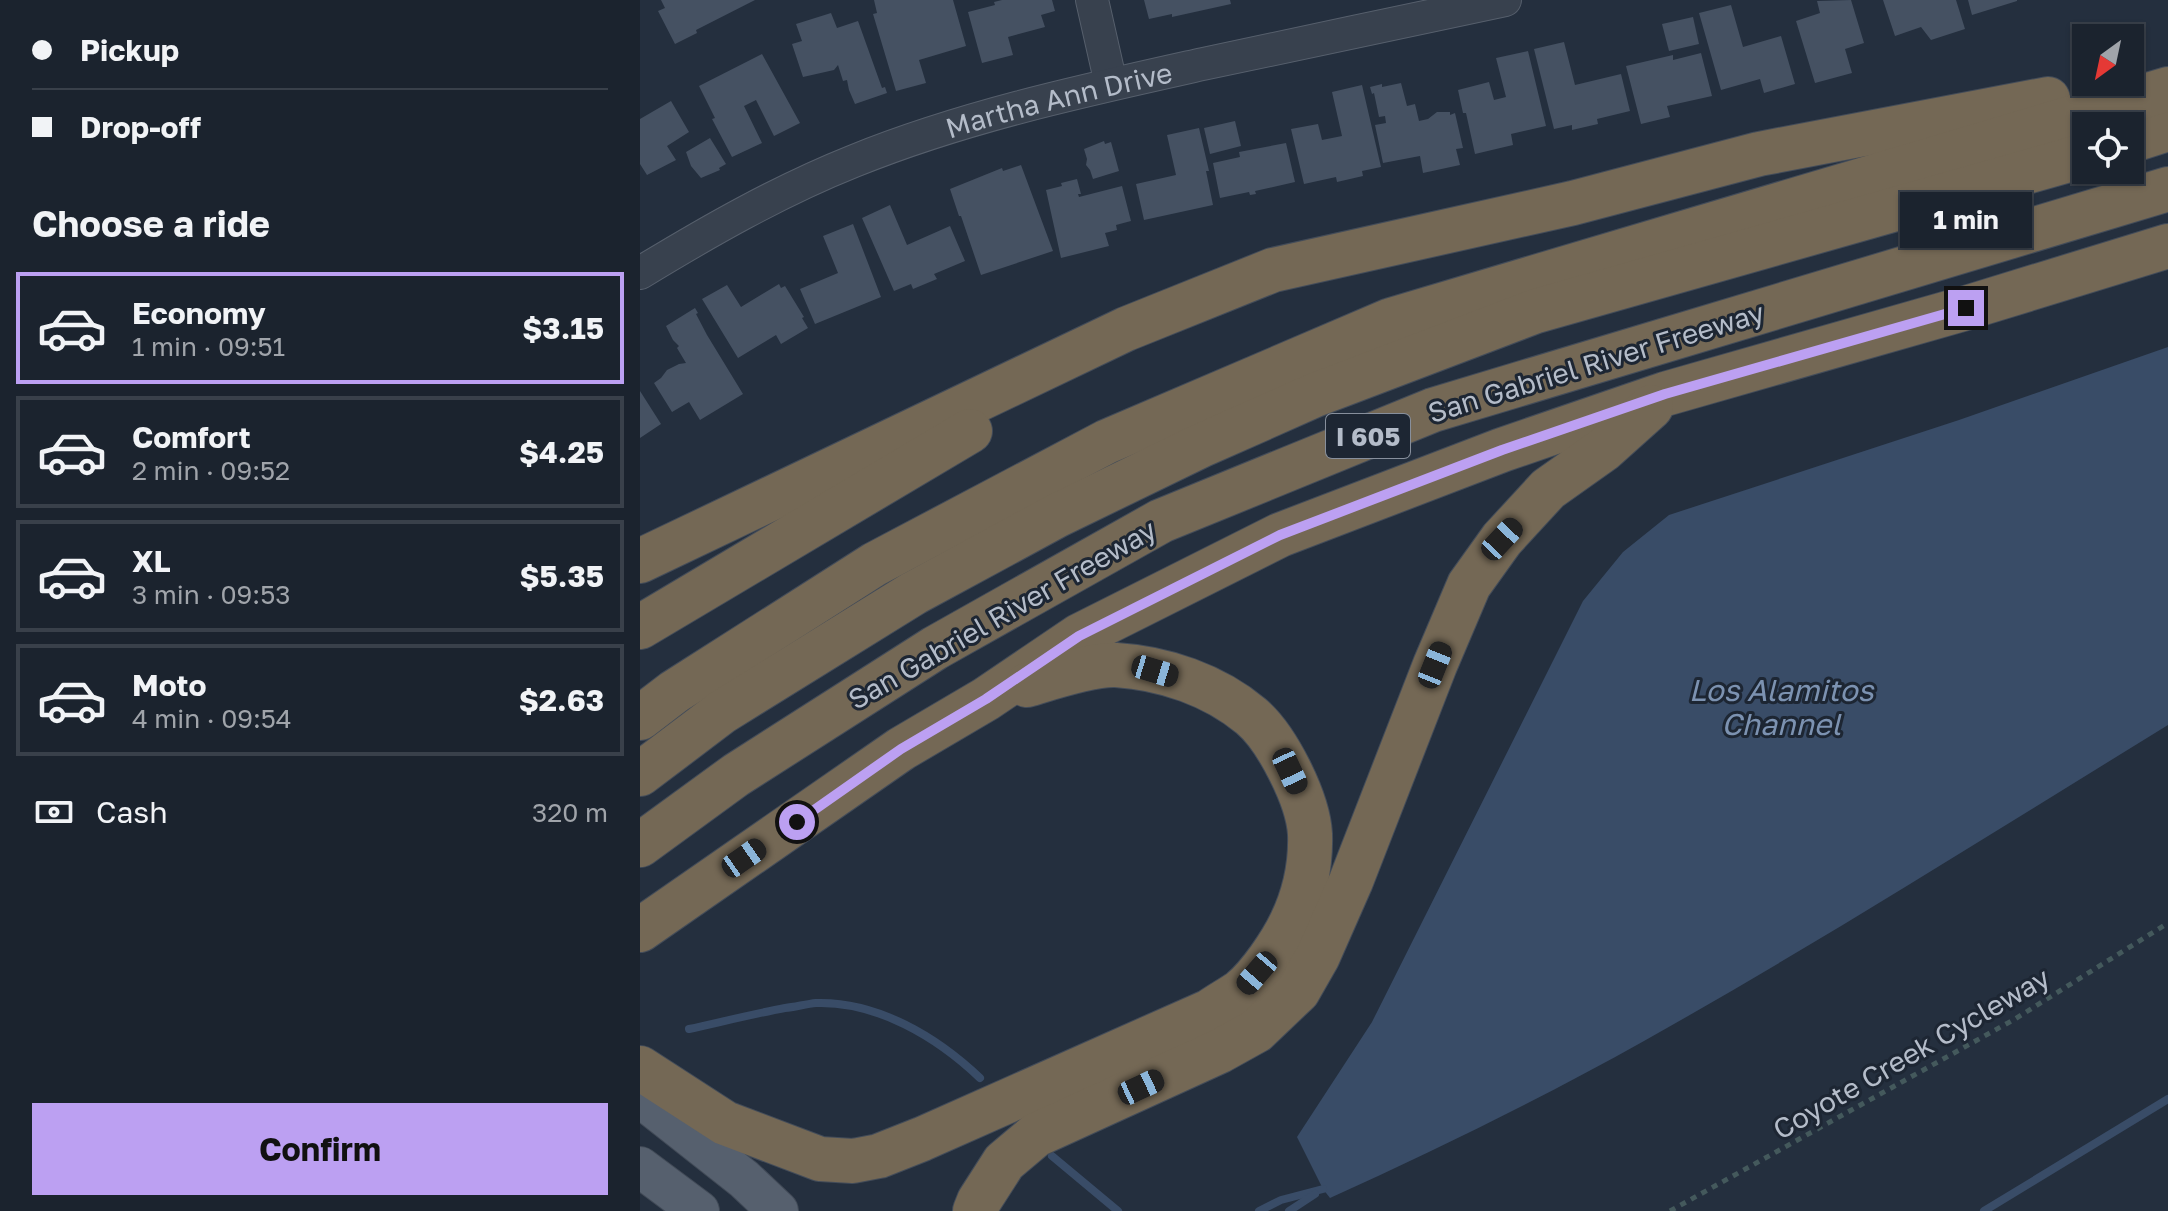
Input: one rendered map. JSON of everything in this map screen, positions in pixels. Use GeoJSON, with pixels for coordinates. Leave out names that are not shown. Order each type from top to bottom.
{"type":"FeatureCollection","features":[{"type":"Feature","properties":{"kind":"highway"},"geometry":{"type":"LineString","coordinates":[[640,561],[1126,329],[1273,270],[1573,203],[1759,154],[2168,75]]}},
{"type":"Feature","properties":{"kind":"highway"},"geometry":{"type":"LineString","coordinates":[[640,718],[674,692],[875,564],[1106,442],[1391,320],[2168,89]]}},
{"type":"Feature","properties":{"kind":"highway"},"geometry":{"type":"LineString","coordinates":[[2144,137],[2168,129]]}},
{"type":"Feature","properties":{"kind":"highway","name":"I 605"},"geometry":{"type":"LineString","coordinates":[[640,774],[722,712],[914,593],[1058,515],[1200,446],[1315,395],[1536,311],[2072,159]]}},
{"type":"Feature","properties":{"kind":"highway","name":"San Gabriel River Freeway"},"geometry":{"type":"LineString","coordinates":[[640,845],[736,775],[935,648],[1161,521],[1433,410],[2168,189]]}},
{"type":"Feature","properties":{"kind":"highway"},"geometry":{"type":"LineString","coordinates":[[640,930],[901,749],[986,699],[1079,636],[1280,535],[1502,450],[1665,394],[1966,308],[2168,246]]}},
{"type":"Feature","properties":{"kind":"highway"},"geometry":{"type":"LineString","coordinates":[[640,627],[1000,413],[1126,329]]}},
{"type":"Feature","properties":{"kind":"highway"},"geometry":{"type":"LineString","coordinates":[[975,1211],[1004,1162],[1036,1135],[1220,1051],[1256,1031],[1298,991],[1318,956],[1351,881],[1469,585],[1502,539],[1548,489],[1603,450],[1665,394]]}},
{"type":"Feature","properties":{"kind":"highway"},"geometry":{"type":"LineString","coordinates":[[640,1068],[725,1123],[820,1159],[853,1161],[879,1156],[922,1139],[1210,1011],[1242,990],[1282,941],[1299,907],[1308,870],[1310,832],[1298,787],[1282,754],[1253,717],[1212,689],[1155,671],[1113,665],[1058,675],[986,699]]}},
{"type":"Feature","properties":{"kind":"main road"},"geometry":{"type":"LineString","coordinates":[[640,1097],[744,1179],[778,1211]]}},
{"type":"Feature","properties":{"kind":"main road"},"geometry":{"type":"LineString","coordinates":[[640,1167],[699,1211]]}},
{"type":"Feature","properties":{"kind":"street"},"geometry":{"type":"LineString","coordinates":[[1092,0],[1111,84]]}},
{"type":"Feature","properties":{"kind":"street","name":"Martha Ann Drive"},"geometry":{"type":"LineString","coordinates":[[640,273],[747,210],[854,161],[959,124],[1111,84],[1505,0]]}},
{"type":"Feature","properties":{"kind":"path","name":"Coyote Creek Cycleway"},"geometry":{"type":"LineString","coordinates":[[1670,1211],[2015,1019],[2168,923]]}},
{"type":"Feature","properties":{"kind":"water","name":"Los Alamitos Channel"},"geometry":{"type":"Polygon","coordinates":[[[2168,347],[2168,725],[1842,925],[1644,1041],[1488,1123],[1330,1198],[1297,1137],[1372,1022],[1583,601],[1623,552],[1669,515],[1959,420],[2168,347]]]}},
{"type":"Feature","properties":{"kind":"building"},"geometry":{"type":"Polygon","coordinates":[[[661,0],[755,0],[675,44],[658,11],[665,8],[661,0]]]}},
{"type":"Feature","properties":{"kind":"building"},"geometry":{"type":"Polygon","coordinates":[[[874,0],[953,0],[966,46],[919,60],[926,83],[896,91],[873,14],[877,13],[874,0]]]}},
{"type":"Feature","properties":{"kind":"building"},"geometry":{"type":"Polygon","coordinates":[[[1002,0],[1052,0],[1055,11],[1041,15],[1045,27],[1008,37],[1013,55],[982,63],[968,12],[1002,0]]]}},
{"type":"Feature","properties":{"kind":"building"},"geometry":{"type":"Polygon","coordinates":[[[1144,0],[1230,0],[1231,4],[1149,19],[1144,0]]]}},
{"type":"Feature","properties":{"kind":"building"},"geometry":{"type":"Polygon","coordinates":[[[1851,0],[1864,43],[1845,49],[1852,73],[1815,83],[1796,21],[1820,13],[1817,1],[1851,0]]]}},
{"type":"Feature","properties":{"kind":"building"},"geometry":{"type":"Polygon","coordinates":[[[1883,0],[1956,0],[1965,29],[1931,40],[1921,27],[1895,36],[1883,0]]]}},
{"type":"Feature","properties":{"kind":"building"},"geometry":{"type":"Polygon","coordinates":[[[1968,0],[2017,0],[2017,1],[1972,15],[1968,0]]]}},
{"type":"Feature","properties":{"kind":"building"},"geometry":{"type":"Polygon","coordinates":[[[1731,5],[1743,47],[1781,36],[1795,84],[1764,93],[1760,79],[1721,90],[1699,13],[1731,5]]]}},
{"type":"Feature","properties":{"kind":"building"},"geometry":{"type":"Polygon","coordinates":[[[831,13],[837,28],[858,21],[882,88],[885,87],[887,93],[855,104],[838,65],[834,70],[803,77],[792,44],[802,41],[796,24],[831,13]]]}},
{"type":"Feature","properties":{"kind":"building"},"geometry":{"type":"Polygon","coordinates":[[[1693,17],[1699,44],[1669,51],[1662,24],[1693,17]]]}},
{"type":"Feature","properties":{"kind":"building"},"geometry":{"type":"Polygon","coordinates":[[[1564,42],[1575,85],[1621,74],[1630,111],[1597,119],[1598,124],[1572,130],[1572,125],[1554,129],[1534,49],[1564,42]]]}},
{"type":"Feature","properties":{"kind":"building"},"geometry":{"type":"Polygon","coordinates":[[[1528,51],[1546,126],[1511,134],[1513,145],[1475,154],[1458,90],[1489,82],[1494,100],[1506,97],[1496,58],[1528,51]]]}},
{"type":"Feature","properties":{"kind":"building"},"geometry":{"type":"Polygon","coordinates":[[[1701,53],[1712,96],[1667,106],[1670,117],[1641,124],[1626,66],[1673,55],[1673,60],[1701,53]]]}},
{"type":"Feature","properties":{"kind":"building"},"geometry":{"type":"Polygon","coordinates":[[[762,54],[800,123],[774,136],[756,100],[744,106],[762,143],[732,157],[699,86],[762,54]]]}},
{"type":"Feature","properties":{"kind":"building"},"geometry":{"type":"Polygon","coordinates":[[[1401,83],[1407,106],[1415,104],[1419,121],[1437,112],[1455,113],[1463,148],[1456,149],[1460,165],[1423,173],[1420,156],[1383,163],[1375,125],[1386,123],[1385,116],[1379,117],[1370,87],[1401,83]]]}},
{"type":"Feature","properties":{"kind":"building"},"geometry":{"type":"Polygon","coordinates":[[[1362,85],[1381,167],[1362,171],[1363,176],[1337,182],[1336,177],[1304,184],[1291,129],[1318,124],[1322,140],[1342,136],[1332,92],[1362,85]]]}},
{"type":"Feature","properties":{"kind":"building"},"geometry":{"type":"Polygon","coordinates":[[[671,101],[689,132],[667,146],[676,160],[647,175],[640,164],[640,119],[671,101]]]}},
{"type":"Feature","properties":{"kind":"building"},"geometry":{"type":"Polygon","coordinates":[[[1235,121],[1241,146],[1210,154],[1204,128],[1235,121]]]}},
{"type":"Feature","properties":{"kind":"building"},"geometry":{"type":"Polygon","coordinates":[[[1199,128],[1213,205],[1144,220],[1136,184],[1176,175],[1167,135],[1199,128]]]}},
{"type":"Feature","properties":{"kind":"building"},"geometry":{"type":"Polygon","coordinates":[[[710,138],[726,164],[701,178],[691,166],[686,152],[710,138]]]}},
{"type":"Feature","properties":{"kind":"building"},"geometry":{"type":"Polygon","coordinates":[[[1104,141],[1105,144],[1111,142],[1119,171],[1093,179],[1086,165],[1084,149],[1104,141]]]}},
{"type":"Feature","properties":{"kind":"building"},"geometry":{"type":"Polygon","coordinates":[[[1286,143],[1295,182],[1255,191],[1256,194],[1250,195],[1249,192],[1220,198],[1213,163],[1240,157],[1239,152],[1286,143]]]}},
{"type":"Feature","properties":{"kind":"building"},"geometry":{"type":"Polygon","coordinates":[[[1021,165],[1053,251],[981,275],[950,189],[1002,168],[1003,171],[1021,165]]]}},
{"type":"Feature","properties":{"kind":"building"},"geometry":{"type":"Polygon","coordinates":[[[1077,179],[1079,197],[1122,186],[1131,221],[1116,225],[1117,230],[1105,233],[1109,246],[1061,258],[1046,190],[1077,179]]]}},
{"type":"Feature","properties":{"kind":"building"},"geometry":{"type":"Polygon","coordinates":[[[890,205],[907,245],[950,226],[965,261],[934,274],[937,279],[913,289],[911,284],[894,291],[862,218],[890,205]]]}},
{"type":"Feature","properties":{"kind":"building"},"geometry":{"type":"Polygon","coordinates":[[[853,224],[881,297],[815,324],[800,289],[838,273],[823,236],[853,224]]]}},
{"type":"Feature","properties":{"kind":"building"},"geometry":{"type":"Polygon","coordinates":[[[779,284],[781,288],[785,286],[808,328],[781,344],[776,335],[738,358],[702,299],[727,285],[741,307],[779,284]]]}},
{"type":"Feature","properties":{"kind":"building"},"geometry":{"type":"Polygon","coordinates":[[[695,308],[707,335],[743,394],[700,420],[689,402],[672,412],[654,383],[667,370],[686,363],[666,326],[695,308]]]}},
{"type":"Feature","properties":{"kind":"building"},"geometry":{"type":"Polygon","coordinates":[[[640,391],[661,424],[640,438],[640,391]]]}},
{"type":"Feature","properties":{"kind":"waterway"},"geometry":{"type":"LineString","coordinates":[[689,1029],[808,1004],[839,1004],[861,1008],[905,1024],[945,1049],[980,1078]]}},
{"type":"Feature","properties":{"kind":"waterway"},"geometry":{"type":"LineString","coordinates":[[1984,1211],[2168,1099]]}},
{"type":"Feature","properties":{"kind":"waterway"},"geometry":{"type":"LineString","coordinates":[[1052,1156],[1118,1211]]}},
{"type":"Feature","properties":{"kind":"waterway"},"geometry":{"type":"LineString","coordinates":[[1259,1211],[1281,1200],[1323,1189]]}},
{"type":"Feature","properties":{"kind":"waterway","name":"Los Alamitos Channel"},"geometry":{"type":"LineString","coordinates":[[1289,1211],[1315,1194]]}},
{"type":"Feature","properties":{"kind":"route"},"geometry":{"type":"LineString","coordinates":[[797,822],[901,749],[986,699],[1079,636],[1280,535],[1502,450],[1665,394],[1966,308]]}}]}
